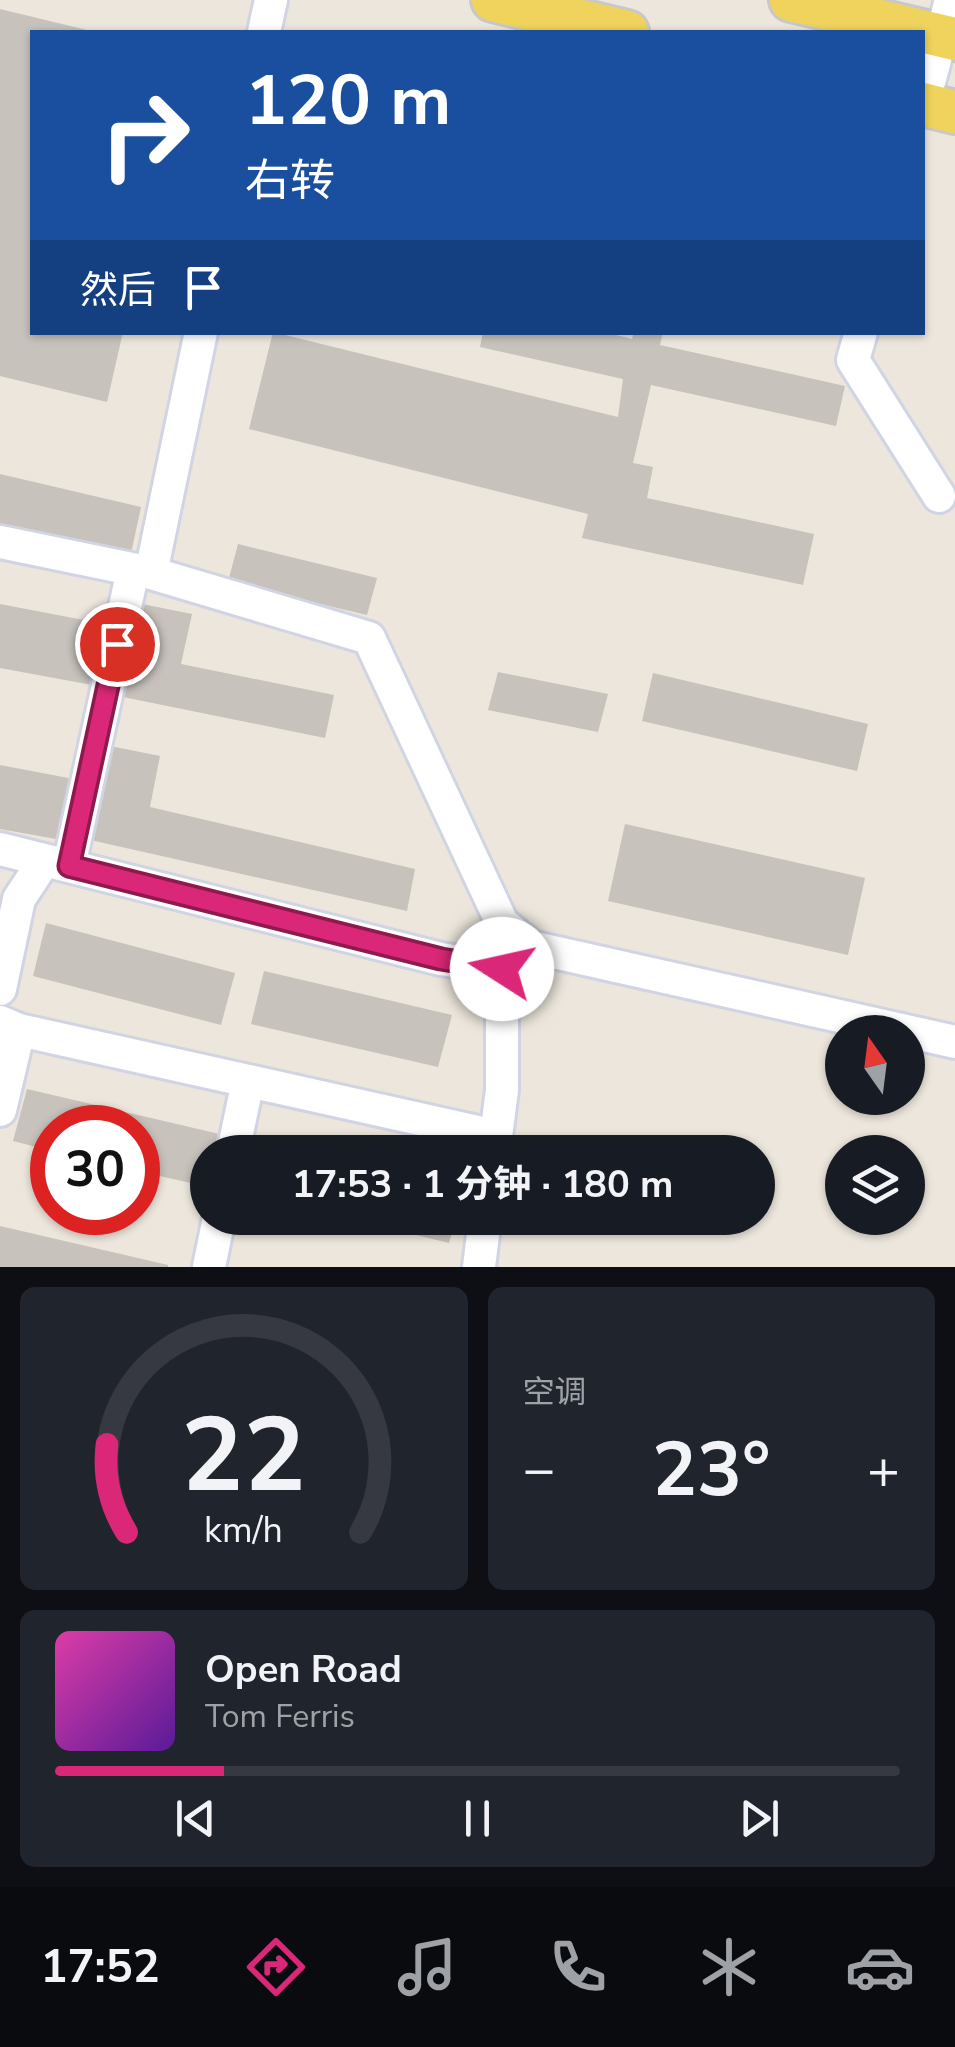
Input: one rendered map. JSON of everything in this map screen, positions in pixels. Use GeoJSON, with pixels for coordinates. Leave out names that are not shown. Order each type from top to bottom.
{"type":"FeatureCollection","features":[{"type":"Feature","properties":{"kind":"main road"},"geometry":{"type":"LineString","coordinates":[[493,0],[619,30]]}},
{"type":"Feature","properties":{"kind":"main road"},"geometry":{"type":"LineString","coordinates":[[791,0],[950,25]]}},
{"type":"Feature","properties":{"kind":"main road"},"geometry":{"type":"LineString","coordinates":[[925,106],[955,112]]}},
{"type":"Feature","properties":{"kind":"street"},"geometry":{"type":"LineString","coordinates":[[264,30],[271,0]]}},
{"type":"Feature","properties":{"kind":"street"},"geometry":{"type":"LineString","coordinates":[[925,100],[950,25]]}},
{"type":"Feature","properties":{"kind":"street"},"geometry":{"type":"LineString","coordinates":[[0,989],[19,900],[57,863],[142,571],[200,335]]}},
{"type":"Feature","properties":{"kind":"street"},"geometry":{"type":"LineString","coordinates":[[860,335],[853,360],[939,496]]}},
{"type":"Feature","properties":{"kind":"street"},"geometry":{"type":"LineString","coordinates":[[0,542],[142,571],[369,638],[502,923],[502,1090],[496,1135]]}},
{"type":"Feature","properties":{"kind":"street"},"geometry":{"type":"LineString","coordinates":[[0,849],[441,959],[502,969]]}},
{"type":"Feature","properties":{"kind":"street"},"geometry":{"type":"LineString","coordinates":[[502,923],[531,947],[955,1042]]}},
{"type":"Feature","properties":{"kind":"street"},"geometry":{"type":"LineString","coordinates":[[0,1110],[10,1026],[460,1135]]}},
{"type":"Feature","properties":{"kind":"street"},"geometry":{"type":"LineString","coordinates":[[237,1135],[248,1081]]}},
{"type":"Feature","properties":{"kind":"street"},"geometry":{"type":"LineString","coordinates":[[209,1267],[216,1235]]}},
{"type":"Feature","properties":{"kind":"street"},"geometry":{"type":"LineString","coordinates":[[479,1267],[483,1235]]}},
{"type":"Feature","properties":{"kind":"building"},"geometry":{"type":"Polygon","coordinates":[[[0,9],[87,30],[30,30],[30,335],[122,335],[107,402],[0,376],[0,9]]]}},
{"type":"Feature","properties":{"kind":"building"},"geometry":{"type":"Polygon","coordinates":[[[272,335],[618,417],[623,379],[480,347],[482,335],[616,335],[632,339],[633,335],[662,335],[660,345],[845,386],[836,426],[651,385],[633,463],[653,467],[647,498],[814,534],[803,585],[582,538],[588,514],[249,429],[272,335]]]}},
{"type":"Feature","properties":{"kind":"building"},"geometry":{"type":"Polygon","coordinates":[[[0,474],[141,507],[130,558],[0,528],[0,474]]]}},
{"type":"Feature","properties":{"kind":"building"},"geometry":{"type":"Polygon","coordinates":[[[238,544],[377,578],[367,615],[228,582],[238,544]]]}},
{"type":"Feature","properties":{"kind":"building"},"geometry":{"type":"Polygon","coordinates":[[[137,603],[192,614],[181,664],[334,695],[325,738],[118,696],[137,603]]]}},
{"type":"Feature","properties":{"kind":"building"},"geometry":{"type":"Polygon","coordinates":[[[0,604],[115,626],[103,687],[0,668],[0,604]]]}},
{"type":"Feature","properties":{"kind":"building"},"geometry":{"type":"Polygon","coordinates":[[[498,672],[608,694],[598,732],[488,710],[498,672]]]}},
{"type":"Feature","properties":{"kind":"building"},"geometry":{"type":"Polygon","coordinates":[[[653,673],[868,724],[857,771],[642,721],[653,673]]]}},
{"type":"Feature","properties":{"kind":"building"},"geometry":{"type":"Polygon","coordinates":[[[105,745],[160,756],[150,807],[415,869],[407,911],[86,839],[105,745]]]}},
{"type":"Feature","properties":{"kind":"building"},"geometry":{"type":"Polygon","coordinates":[[[0,765],[79,780],[67,841],[0,829],[0,765]]]}},
{"type":"Feature","properties":{"kind":"building"},"geometry":{"type":"Polygon","coordinates":[[[625,824],[865,878],[848,955],[608,901],[625,824]]]}},
{"type":"Feature","properties":{"kind":"building"},"geometry":{"type":"Polygon","coordinates":[[[46,923],[235,973],[221,1025],[33,976],[46,923]]]}},
{"type":"Feature","properties":{"kind":"building"},"geometry":{"type":"Polygon","coordinates":[[[264,971],[452,1015],[438,1067],[251,1024],[264,971]]]}},
{"type":"Feature","properties":{"kind":"building"},"geometry":{"type":"Polygon","coordinates":[[[27,1089],[95,1105],[30,1105],[30,1145],[13,1141],[27,1089]]]}},
{"type":"Feature","properties":{"kind":"building"},"geometry":{"type":"Polygon","coordinates":[[[160,1120],[224,1135],[190,1135],[190,1183],[160,1176],[160,1120]]]}},
{"type":"Feature","properties":{"kind":"building"},"geometry":{"type":"Polygon","coordinates":[[[0,1226],[168,1265],[168,1267],[0,1267],[0,1226]]]}},
{"type":"Feature","properties":{"kind":"building"},"geometry":{"type":"Polygon","coordinates":[[[416,1235],[451,1235],[449,1243],[416,1235]]]}},
{"type":"Feature","properties":{"kind":"route"},"geometry":{"type":"LineString","coordinates":[[117,644],[69,866],[441,959],[502,969]]}}]}
